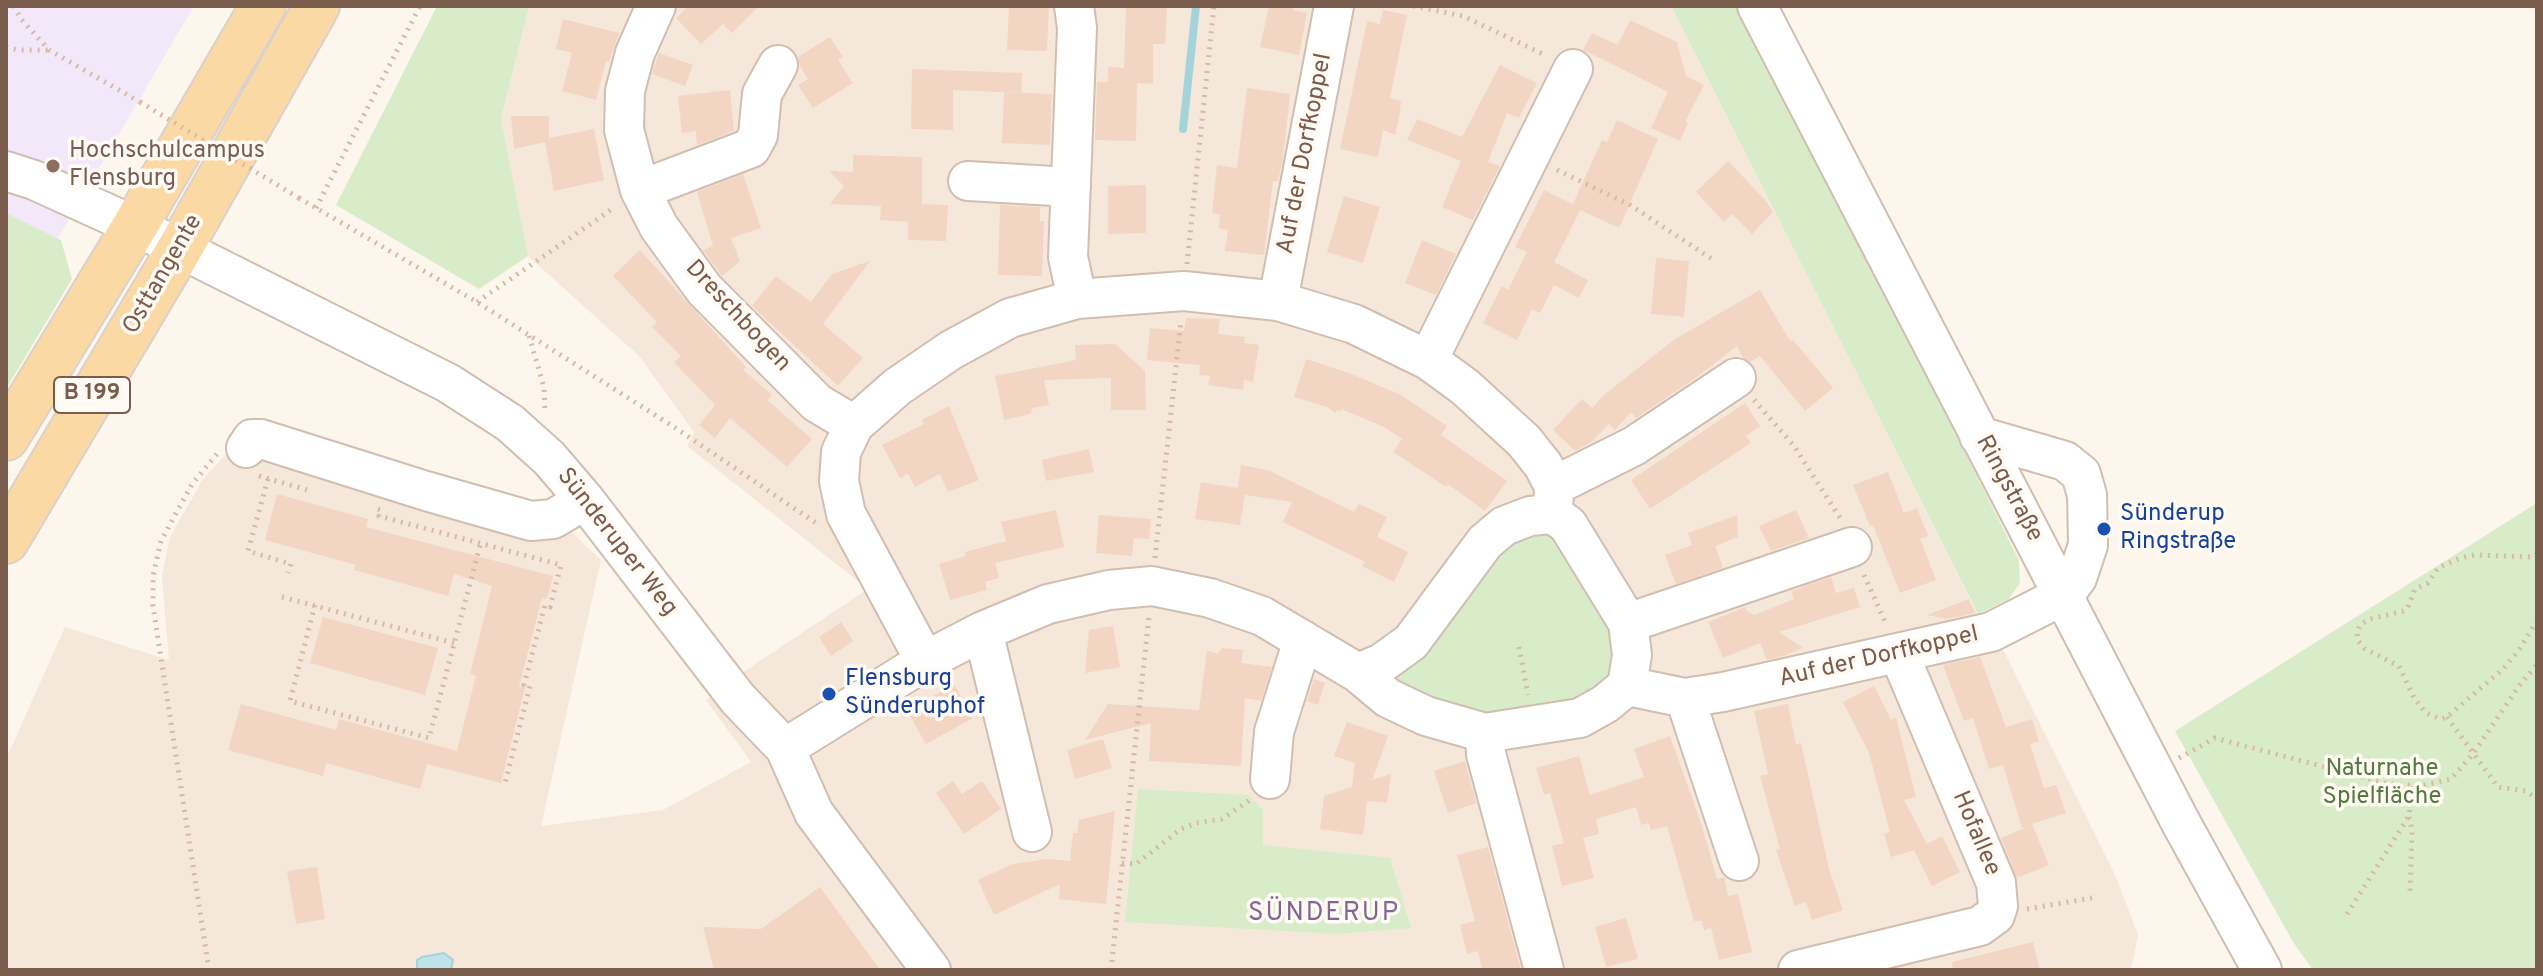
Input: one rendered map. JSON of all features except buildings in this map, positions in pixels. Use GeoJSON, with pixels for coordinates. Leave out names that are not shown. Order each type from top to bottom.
{"type":"FeatureCollection","features":[{"type":"Feature","properties":{"kind":"main road","name":"Osttangente"},"geometry":{"type":"LineString","coordinates":[[6,438],[135,226],[263,6]]}},
{"type":"Feature","properties":{"kind":"main road","name":"Osttangente"},"geometry":{"type":"LineString","coordinates":[[6,541],[179,250],[317,6]]}},
{"type":"Feature","properties":{"kind":"street","name":"Dreschbogen"},"geometry":{"type":"LineString","coordinates":[[656,6],[635,53],[625,91],[624,130],[640,190],[659,227],[704,289],[817,403],[854,425]]}},
{"type":"Feature","properties":{"kind":"street"},"geometry":{"type":"LineString","coordinates":[[1074,6],[1077,28],[1068,257],[1077,299]]}},
{"type":"Feature","properties":{"kind":"street","name":"Auf der Dorfkoppel"},"geometry":{"type":"LineString","coordinates":[[1278,301],[1334,6]]}},
{"type":"Feature","properties":{"kind":"street","name":"Ringstraße"},"geometry":{"type":"LineString","coordinates":[[1757,6],[2181,823],[2262,970]]}},
{"type":"Feature","properties":{"kind":"street"},"geometry":{"type":"LineString","coordinates":[[640,190],[751,148],[758,135],[762,94],[778,65]]}},
{"type":"Feature","properties":{"kind":"street"},"geometry":{"type":"LineString","coordinates":[[1428,360],[1573,69]]}},
{"type":"Feature","properties":{"kind":"street","name":"Sünderuper Weg"},"geometry":{"type":"LineString","coordinates":[[6,171],[34,180],[135,226],[448,383],[510,423],[549,458],[585,500],[738,699],[785,748],[814,813],[931,970]]}},
{"type":"Feature","properties":{"kind":"street"},"geometry":{"type":"LineString","coordinates":[[968,181],[1071,187]]}},
{"type":"Feature","properties":{"kind":"street"},"geometry":{"type":"LineString","coordinates":[[785,748],[925,661],[983,631],[1048,604],[1109,590],[1152,586],[1210,598],[1262,616],[1358,673],[1388,698],[1426,716],[1485,733],[1580,718],[1605,704],[1627,686],[1632,655],[1628,623],[1553,500],[1543,465],[1524,441],[1465,387],[1428,360],[1354,324],[1278,301],[1184,291],[1077,299],[1010,318],[951,350],[897,387],[854,425],[841,452],[839,481],[846,514],[925,661]]}},
{"type":"Feature","properties":{"kind":"street"},"geometry":{"type":"LineString","coordinates":[[1358,673],[1382,663],[1411,642],[1485,542],[1504,526],[1530,516],[1736,378]]}},
{"type":"Feature","properties":{"kind":"street"},"geometry":{"type":"LineString","coordinates":[[1979,436],[2065,461],[2081,474],[2087,495],[2088,545],[2077,578],[2064,595]]}},
{"type":"Feature","properties":{"kind":"street"},"geometry":{"type":"LineString","coordinates":[[250,461],[252,439],[261,439],[485,527],[553,519],[585,500]]}},
{"type":"Feature","properties":{"kind":"street"},"geometry":{"type":"LineString","coordinates":[[1628,623],[1852,547]]}},
{"type":"Feature","properties":{"kind":"street","name":"Auf der Dorfkoppel"},"geometry":{"type":"LineString","coordinates":[[1627,686],[1685,698],[1723,692],[1991,632],[2064,595]]}},
{"type":"Feature","properties":{"kind":"street"},"geometry":{"type":"LineString","coordinates":[[983,631],[1032,832]]}},
{"type":"Feature","properties":{"kind":"street"},"geometry":{"type":"LineString","coordinates":[[1270,779],[1274,732],[1303,640]]}},
{"type":"Feature","properties":{"kind":"street","name":"Hofallee"},"geometry":{"type":"LineString","coordinates":[[1798,970],[1980,926],[1995,915],[1998,906],[1996,883],[1899,654]]}},
{"type":"Feature","properties":{"kind":"street"},"geometry":{"type":"LineString","coordinates":[[1685,698],[1739,861]]}},
{"type":"Feature","properties":{"kind":"street"},"geometry":{"type":"LineString","coordinates":[[1485,733],[1486,754],[1544,970]]}},
{"type":"Feature","properties":{"kind":"path"},"geometry":{"type":"LineString","coordinates":[[14,6],[21,19],[49,50],[477,302],[674,427],[818,525]]}},
{"type":"Feature","properties":{"kind":"path"},"geometry":{"type":"LineString","coordinates":[[316,208],[420,6]]}},
{"type":"Feature","properties":{"kind":"path"},"geometry":{"type":"LineString","coordinates":[[1111,970],[1214,6]]}},
{"type":"Feature","properties":{"kind":"path"},"geometry":{"type":"LineString","coordinates":[[1413,6],[1463,16],[1573,69]]}},
{"type":"Feature","properties":{"kind":"path"},"geometry":{"type":"LineString","coordinates":[[6,47],[49,50]]}},
{"type":"Feature","properties":{"kind":"path"},"geometry":{"type":"LineString","coordinates":[[1529,157],[1630,205],[1715,261]]}},
{"type":"Feature","properties":{"kind":"path"},"geometry":{"type":"LineString","coordinates":[[477,302],[640,190]]}},
{"type":"Feature","properties":{"kind":"path"},"geometry":{"type":"LineString","coordinates":[[529,335],[545,401],[543,426],[530,442]]}},
{"type":"Feature","properties":{"kind":"path"},"geometry":{"type":"LineString","coordinates":[[1736,378],[1794,446],[1842,519],[1899,654]]}},
{"type":"Feature","properties":{"kind":"path"},"geometry":{"type":"LineString","coordinates":[[209,970],[153,606],[153,576],[161,541],[192,484],[216,455],[250,461],[268,479],[324,494]]}},
{"type":"Feature","properties":{"kind":"path"},"geometry":{"type":"LineString","coordinates":[[268,479],[248,551],[291,564],[288,573]]}},
{"type":"Feature","properties":{"kind":"path"},"geometry":{"type":"LineString","coordinates":[[367,506],[381,510],[379,516],[485,527],[561,565],[550,607],[545,605],[524,685],[530,686],[505,783]]}},
{"type":"Feature","properties":{"kind":"path"},"geometry":{"type":"LineString","coordinates":[[315,605],[290,701],[429,738],[485,527]]}},
{"type":"Feature","properties":{"kind":"path"},"geometry":{"type":"LineString","coordinates":[[2537,554],[2532,557],[2474,555],[2460,558],[2438,568],[2428,583],[2415,589],[2404,611],[2370,619],[2361,624],[2357,631],[2358,641],[2365,649],[2399,666],[2414,698],[2426,713],[2441,719],[2503,669],[2537,621]]}},
{"type":"Feature","properties":{"kind":"path"},"geometry":{"type":"LineString","coordinates":[[282,597],[454,643]]}},
{"type":"Feature","properties":{"kind":"path"},"geometry":{"type":"LineString","coordinates":[[1519,647],[1534,727]]}},
{"type":"Feature","properties":{"kind":"path"},"geometry":{"type":"LineString","coordinates":[[2178,759],[2215,738],[2389,784],[2413,785],[2451,779],[2473,754],[2521,683],[2537,665]]}},
{"type":"Feature","properties":{"kind":"path"},"geometry":{"type":"LineString","coordinates":[[2447,717],[2498,787],[2526,791],[2537,799]]}},
{"type":"Feature","properties":{"kind":"path"},"geometry":{"type":"LineString","coordinates":[[1122,863],[1136,864],[1181,829],[1222,819],[1249,801],[1270,779]]}},
{"type":"Feature","properties":{"kind":"path"},"geometry":{"type":"LineString","coordinates":[[2410,895],[2412,829],[2409,816],[2413,785]]}},
{"type":"Feature","properties":{"kind":"path"},"geometry":{"type":"LineString","coordinates":[[2347,914],[2409,816]]}},
{"type":"Feature","properties":{"kind":"path"},"geometry":{"type":"LineString","coordinates":[[1998,906],[2030,909],[2092,898]]}},
{"type":"Feature","properties":{"kind":"shaded area","name":"Hochschulcampus Flensburg"},"geometry":{"type":"Polygon","coordinates":[[[6,6],[194,6],[6,327],[6,6]]]}},
{"type":"Feature","properties":{"kind":"shaded area"},"geometry":{"type":"Polygon","coordinates":[[[529,6],[1671,6],[1982,623],[1998,639],[2116,877],[2138,935],[2131,970],[6,970],[6,759],[65,627],[169,660],[162,576],[170,537],[203,479],[251,427],[546,508],[601,560],[541,826],[663,810],[751,762],[706,700],[868,589],[687,446],[694,432],[639,356],[528,256],[501,118],[529,6]]]}},
{"type":"Feature","properties":{"kind":"green space"},"geometry":{"type":"Polygon","coordinates":[[[437,6],[529,6],[501,118],[528,256],[479,289],[336,205],[437,6]]]}},
{"type":"Feature","properties":{"kind":"green space"},"geometry":{"type":"Polygon","coordinates":[[[1671,6],[1741,6],[2019,560],[2020,583],[2009,599],[1978,614],[1671,6]]]}},
{"type":"Feature","properties":{"kind":"green space"},"geometry":{"type":"Polygon","coordinates":[[[6,213],[61,240],[72,279],[6,389],[6,213]]]}},
{"type":"Feature","properties":{"kind":"green space","name":"Naturnahe Spielfläche"},"geometry":{"type":"Polygon","coordinates":[[[2537,503],[2537,970],[2313,970],[2293,942],[2175,731],[2537,503]]]}},
{"type":"Feature","properties":{"kind":"green space"},"geometry":{"type":"Polygon","coordinates":[[[1539,532],[1554,538],[1615,628],[1614,666],[1602,686],[1577,701],[1515,712],[1478,713],[1416,691],[1389,676],[1497,546],[1539,532]]]}},
{"type":"Feature","properties":{"kind":"green space"},"geometry":{"type":"Polygon","coordinates":[[[1138,789],[1248,795],[1263,810],[1263,845],[1390,858],[1411,928],[1337,934],[1125,922],[1138,789]]]}},
{"type":"Feature","properties":{"kind":"water"},"geometry":{"type":"Polygon","coordinates":[[[444,953],[453,960],[451,970],[417,970],[417,960],[444,953]]]}},
{"type":"Feature","properties":{"kind":"waterway"},"geometry":{"type":"LineString","coordinates":[[1183,129],[1196,6]]}},
{"type":"Feature","properties":{"kind":"place","name":"Hochschulcampus Flensburg"},"geometry":{"type":"Point","coordinates":[53,166]}},
{"type":"Feature","properties":{"kind":"place","name":"Sünderup Ringstraße"},"geometry":{"type":"Point","coordinates":[2104,529]}},
{"type":"Feature","properties":{"kind":"place","name":"Flensburg Sünderuphof"},"geometry":{"type":"Point","coordinates":[829,694]}},
{"type":"Feature","properties":{"kind":"district","name":"SÜNDERUP"},"geometry":{"type":"Point","coordinates":[1324,915]}}]}
